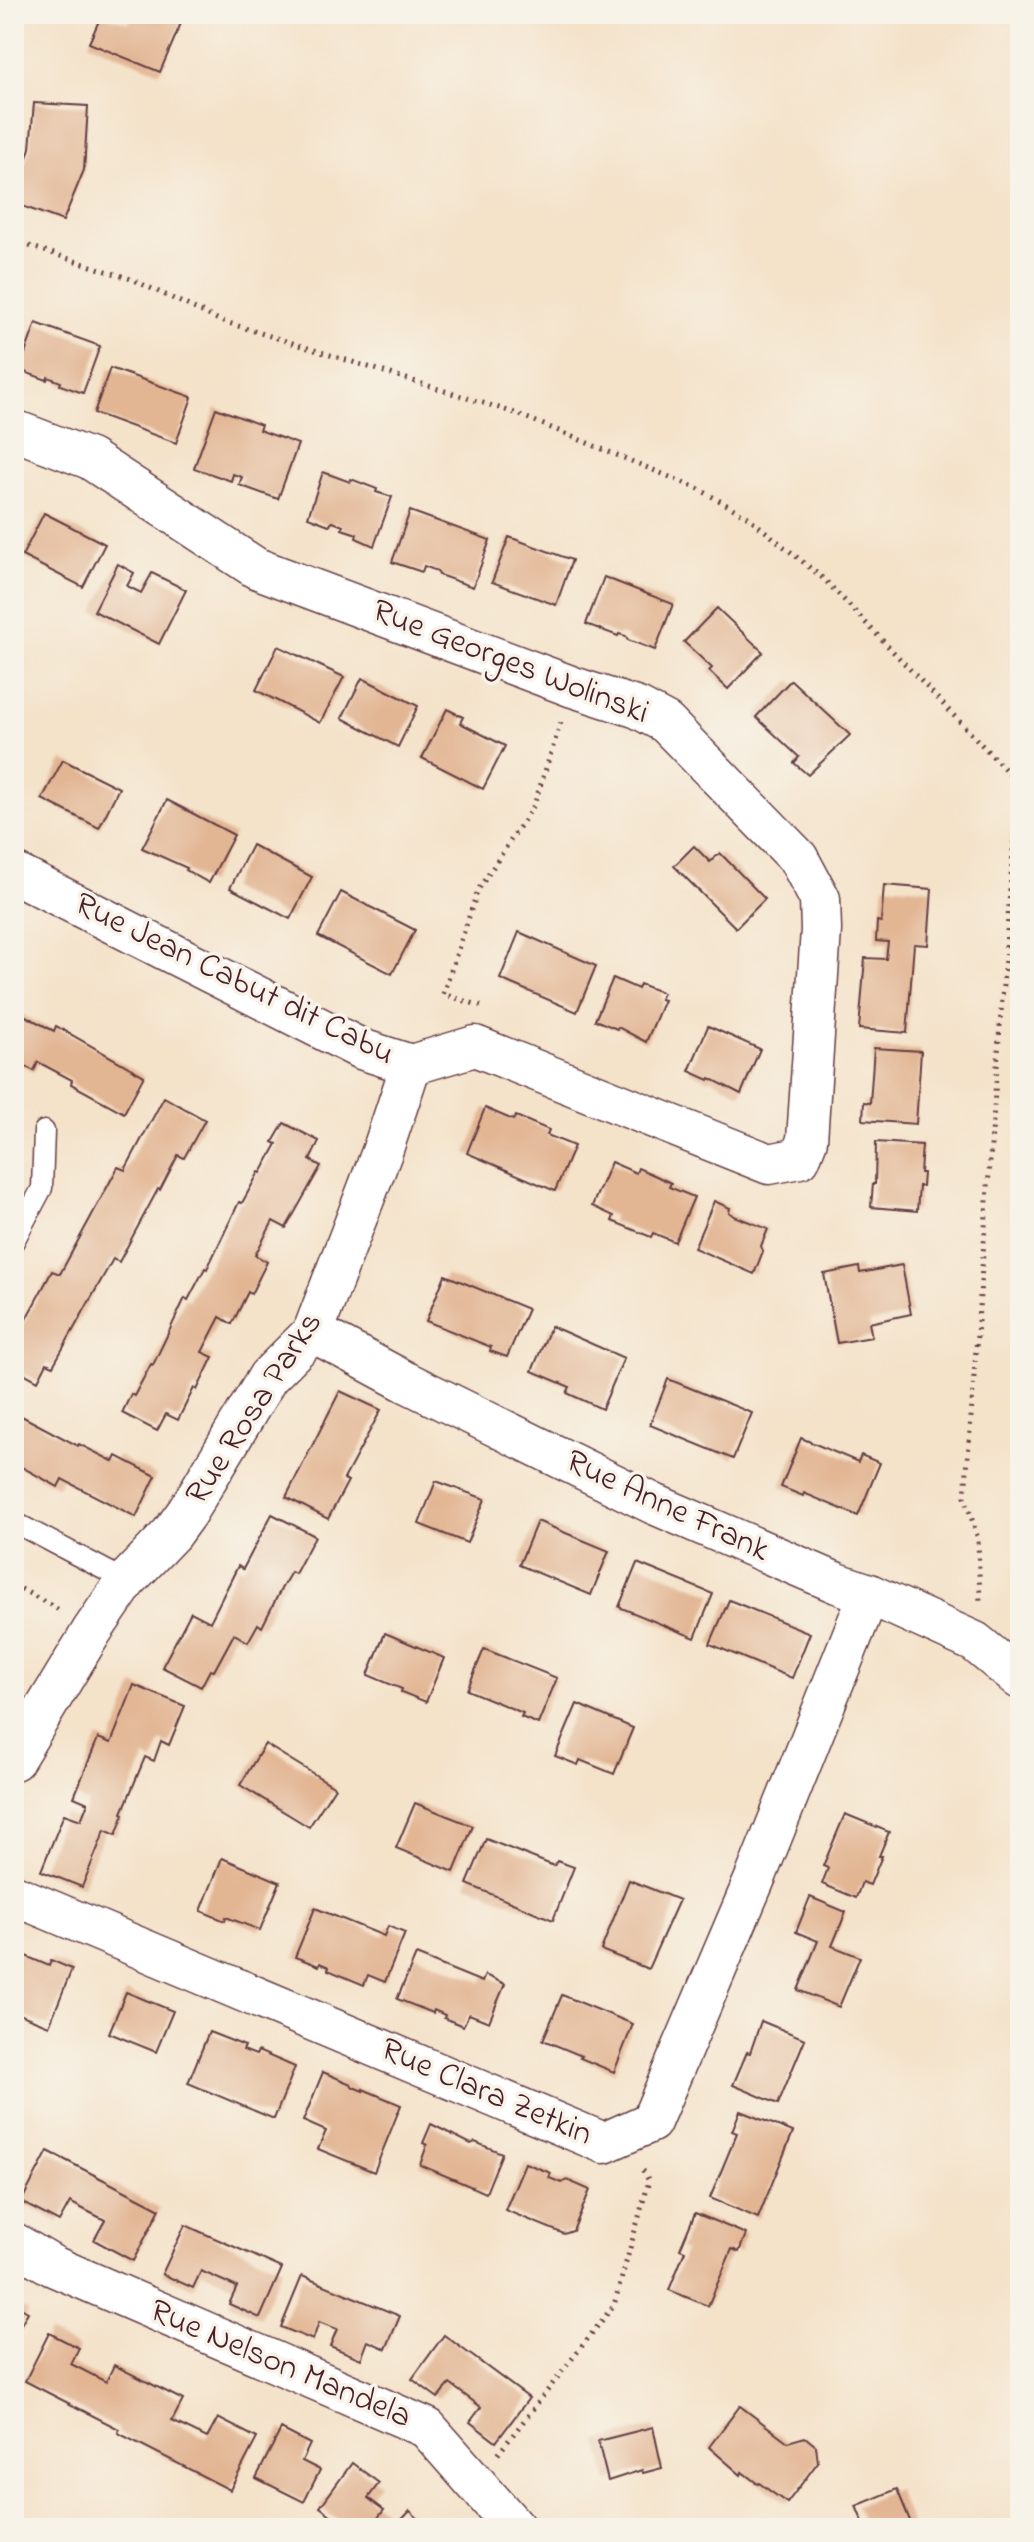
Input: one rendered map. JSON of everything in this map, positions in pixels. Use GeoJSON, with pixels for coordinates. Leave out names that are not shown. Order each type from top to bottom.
{"type":"FeatureCollection","features":[{"type":"Feature","properties":{"kind":"street","name":"Rue Georges Wolinski"},"geometry":{"type":"LineString","coordinates":[[14,430],[90,459],[256,568],[573,687],[638,708],[666,723],[798,858],[820,899],[821,930],[807,1140],[800,1158],[769,1164],[475,1046]]}},
{"type":"Feature","properties":{"kind":"street","name":"Rue Jean Cabut dit Cabu"},"geometry":{"type":"LineString","coordinates":[[14,873],[361,1049],[411,1065]]}},
{"type":"Feature","properties":{"kind":"street"},"geometry":{"type":"LineString","coordinates":[[411,1065],[475,1046]]}},
{"type":"Feature","properties":{"kind":"street","name":"Rue Rosa Parks"},"geometry":{"type":"LineString","coordinates":[[14,1760],[126,1581],[171,1534],[187,1512],[268,1377],[313,1332],[382,1152],[411,1065]]}},
{"type":"Feature","properties":{"kind":"street","name":"Rue Anne Frank"},"geometry":{"type":"LineString","coordinates":[[313,1332],[406,1382],[654,1504],[975,1642],[1020,1679]]}},
{"type":"Feature","properties":{"kind":"street","name":"Rue Clara Zetkin"},"geometry":{"type":"LineString","coordinates":[[14,1895],[604,2143],[651,2122],[756,1876],[869,1594]]}},
{"type":"Feature","properties":{"kind":"street","name":"Rue Nelson Mandela"},"geometry":{"type":"LineString","coordinates":[[14,2243],[53,2266],[427,2428],[515,2528]]}},
{"type":"Feature","properties":{"kind":"lane"},"geometry":{"type":"LineString","coordinates":[[14,1241],[42,1188],[44,1131]]}},
{"type":"Feature","properties":{"kind":"lane"},"geometry":{"type":"LineString","coordinates":[[14,1522],[126,1581]]}},
{"type":"Feature","properties":{"kind":"path"},"geometry":{"type":"LineString","coordinates":[[14,241],[131,279],[219,320]]}},
{"type":"Feature","properties":{"kind":"path"},"geometry":{"type":"LineString","coordinates":[[475,1046],[488,1008],[443,994],[478,890],[534,805],[573,687]]}},
{"type":"Feature","properties":{"kind":"path"},"geometry":{"type":"LineString","coordinates":[[14,1585],[92,1631]]}},
{"type":"Feature","properties":{"kind":"path"},"geometry":{"type":"LineString","coordinates":[[475,2483],[614,2305],[649,2181],[622,2135]]}},
{"type":"Feature","properties":{"kind":"building"},"geometry":{"type":"Polygon","coordinates":[[[102,14],[129,23],[133,14],[185,14],[160,72],[89,43],[102,14]]]}},
{"type":"Feature","properties":{"kind":"building"},"geometry":{"type":"Polygon","coordinates":[[[34,103],[88,106],[84,170],[63,221],[14,203],[14,170],[22,172],[30,148],[34,103]]]}},
{"type":"Feature","properties":{"kind":"building"},"geometry":{"type":"Polygon","coordinates":[[[36,323],[100,346],[83,393],[48,377],[47,380],[19,370],[36,323]]]}},
{"type":"Feature","properties":{"kind":"building"},"geometry":{"type":"Polygon","coordinates":[[[110,368],[192,397],[176,443],[94,413],[110,368]]]}},
{"type":"Feature","properties":{"kind":"building"},"geometry":{"type":"Polygon","coordinates":[[[216,408],[261,425],[259,430],[298,444],[278,499],[239,485],[242,477],[233,474],[231,481],[194,468],[216,408]]]}},
{"type":"Feature","properties":{"kind":"building"},"geometry":{"type":"Polygon","coordinates":[[[323,472],[350,482],[351,479],[392,497],[374,546],[356,538],[357,534],[342,529],[343,526],[333,522],[329,525],[308,517],[323,472]]]}},
{"type":"Feature","properties":{"kind":"building"},"geometry":{"type":"Polygon","coordinates":[[[410,511],[490,540],[473,587],[424,566],[422,572],[392,562],[410,511]]]}},
{"type":"Feature","properties":{"kind":"building"},"geometry":{"type":"Polygon","coordinates":[[[44,513],[105,544],[83,587],[22,556],[44,513]]]}},
{"type":"Feature","properties":{"kind":"building"},"geometry":{"type":"Polygon","coordinates":[[[509,537],[572,560],[556,605],[492,582],[509,537]]]}},
{"type":"Feature","properties":{"kind":"building"},"geometry":{"type":"Polygon","coordinates":[[[118,564],[134,573],[127,586],[141,593],[152,573],[186,590],[159,644],[94,611],[118,564]]]}},
{"type":"Feature","properties":{"kind":"building"},"geometry":{"type":"Polygon","coordinates":[[[604,577],[673,604],[655,650],[628,640],[626,636],[586,624],[604,577]]]}},
{"type":"Feature","properties":{"kind":"building"},"geometry":{"type":"Polygon","coordinates":[[[717,608],[763,652],[728,689],[709,671],[712,668],[684,642],[717,608]]]}},
{"type":"Feature","properties":{"kind":"building"},"geometry":{"type":"Polygon","coordinates":[[[278,646],[344,677],[320,723],[256,690],[278,646]]]}},
{"type":"Feature","properties":{"kind":"building"},"geometry":{"type":"Polygon","coordinates":[[[362,678],[418,706],[398,747],[342,718],[362,678]]]}},
{"type":"Feature","properties":{"kind":"building"},"geometry":{"type":"Polygon","coordinates":[[[791,680],[850,735],[808,775],[794,763],[799,757],[756,717],[791,680]]]}},
{"type":"Feature","properties":{"kind":"building"},"geometry":{"type":"Polygon","coordinates":[[[447,709],[463,717],[460,723],[505,746],[483,789],[422,758],[447,709]]]}},
{"type":"Feature","properties":{"kind":"building"},"geometry":{"type":"Polygon","coordinates":[[[63,760],[119,788],[99,828],[42,799],[63,760]]]}},
{"type":"Feature","properties":{"kind":"building"},"geometry":{"type":"Polygon","coordinates":[[[167,800],[234,835],[209,883],[187,868],[142,848],[167,800]]]}},
{"type":"Feature","properties":{"kind":"building"},"geometry":{"type":"Polygon","coordinates":[[[252,845],[312,877],[290,919],[230,888],[252,845]]]}},
{"type":"Feature","properties":{"kind":"building"},"geometry":{"type":"Polygon","coordinates":[[[694,846],[710,862],[720,853],[765,899],[736,928],[674,866],[694,846]]]}},
{"type":"Feature","properties":{"kind":"building"},"geometry":{"type":"Polygon","coordinates":[[[884,885],[932,889],[928,945],[914,944],[907,1033],[859,1029],[865,958],[886,959],[888,942],[876,941],[884,885]]]}},
{"type":"Feature","properties":{"kind":"building"},"geometry":{"type":"Polygon","coordinates":[[[341,892],[415,930],[392,974],[318,936],[341,892]]]}},
{"type":"Feature","properties":{"kind":"building"},"geometry":{"type":"Polygon","coordinates":[[[519,932],[596,966],[577,1012],[500,979],[519,932]]]}},
{"type":"Feature","properties":{"kind":"building"},"geometry":{"type":"Polygon","coordinates":[[[613,978],[638,989],[640,984],[663,993],[660,999],[664,1000],[646,1042],[618,1027],[595,1020],[613,978]]]}},
{"type":"Feature","properties":{"kind":"building"},"geometry":{"type":"Polygon","coordinates":[[[16,1011],[54,1031],[56,1026],[144,1076],[124,1113],[38,1062],[34,1071],[14,1061],[16,1011]]]}},
{"type":"Feature","properties":{"kind":"building"},"geometry":{"type":"Polygon","coordinates":[[[708,1026],[760,1049],[741,1094],[689,1071],[708,1026]]]}},
{"type":"Feature","properties":{"kind":"building"},"geometry":{"type":"Polygon","coordinates":[[[874,1048],[921,1051],[916,1124],[863,1120],[864,1102],[870,1103],[874,1048]]]}},
{"type":"Feature","properties":{"kind":"building"},"geometry":{"type":"Polygon","coordinates":[[[164,1097],[205,1120],[184,1158],[178,1155],[119,1262],[113,1259],[53,1366],[47,1363],[38,1381],[14,1368],[14,1341],[52,1271],[60,1274],[118,1167],[125,1170],[164,1097]]]}},
{"type":"Feature","properties":{"kind":"building"},"geometry":{"type":"Polygon","coordinates":[[[485,1108],[513,1120],[516,1116],[549,1130],[547,1135],[574,1146],[555,1191],[467,1153],[485,1108]]]}},
{"type":"Feature","properties":{"kind":"building"},"geometry":{"type":"Polygon","coordinates":[[[284,1123],[319,1141],[310,1160],[321,1166],[286,1228],[273,1221],[255,1255],[267,1262],[232,1324],[220,1317],[202,1352],[213,1357],[197,1390],[194,1388],[178,1420],[166,1414],[157,1431],[122,1413],[131,1394],[134,1396],[153,1365],[185,1298],[188,1300],[207,1269],[239,1202],[242,1203],[261,1173],[277,1144],[273,1142],[284,1123]]]}},
{"type":"Feature","properties":{"kind":"building"},"geometry":{"type":"Polygon","coordinates":[[[876,1142],[922,1145],[920,1173],[923,1173],[917,1211],[871,1207],[876,1142]]]}},
{"type":"Feature","properties":{"kind":"building"},"geometry":{"type":"Polygon","coordinates":[[[611,1162],[636,1173],[638,1168],[671,1183],[669,1187],[694,1197],[675,1242],[653,1233],[651,1237],[612,1221],[614,1216],[592,1206],[611,1162]]]}},
{"type":"Feature","properties":{"kind":"building"},"geometry":{"type":"Polygon","coordinates":[[[714,1201],[730,1208],[729,1212],[734,1216],[768,1229],[754,1274],[694,1248],[714,1201]]]}},
{"type":"Feature","properties":{"kind":"building"},"geometry":{"type":"Polygon","coordinates":[[[902,1265],[911,1314],[869,1323],[872,1337],[837,1343],[824,1274],[859,1267],[860,1273],[902,1265]]]}},
{"type":"Feature","properties":{"kind":"building"},"geometry":{"type":"Polygon","coordinates":[[[445,1275],[528,1309],[507,1357],[490,1351],[491,1347],[426,1321],[445,1275]]]}},
{"type":"Feature","properties":{"kind":"building"},"geometry":{"type":"Polygon","coordinates":[[[551,1326],[624,1358],[602,1409],[567,1393],[570,1387],[532,1371],[551,1326]]]}},
{"type":"Feature","properties":{"kind":"building"},"geometry":{"type":"Polygon","coordinates":[[[668,1379],[752,1413],[733,1459],[650,1425],[668,1379]]]}},
{"type":"Feature","properties":{"kind":"building"},"geometry":{"type":"Polygon","coordinates":[[[340,1391],[381,1410],[344,1479],[348,1481],[328,1519],[286,1497],[340,1391]]]}},
{"type":"Feature","properties":{"kind":"building"},"geometry":{"type":"Polygon","coordinates":[[[14,1412],[78,1446],[114,1462],[117,1456],[156,1476],[136,1517],[62,1479],[58,1487],[14,1463],[14,1412]]]}},
{"type":"Feature","properties":{"kind":"building"},"geometry":{"type":"Polygon","coordinates":[[[801,1438],[858,1462],[861,1455],[880,1463],[858,1516],[804,1493],[803,1496],[781,1487],[801,1438]]]}},
{"type":"Feature","properties":{"kind":"building"},"geometry":{"type":"Polygon","coordinates":[[[436,1481],[485,1499],[467,1543],[419,1524],[436,1481]]]}},
{"type":"Feature","properties":{"kind":"building"},"geometry":{"type":"Polygon","coordinates":[[[272,1514],[315,1536],[295,1574],[291,1572],[281,1589],[262,1627],[258,1624],[248,1642],[234,1634],[214,1671],[210,1670],[201,1687],[162,1667],[191,1612],[210,1622],[238,1566],[243,1569],[272,1514]]]}},
{"type":"Feature","properties":{"kind":"building"},"geometry":{"type":"Polygon","coordinates":[[[537,1521],[609,1551],[591,1595],[519,1565],[537,1521]]]}},
{"type":"Feature","properties":{"kind":"building"},"geometry":{"type":"Polygon","coordinates":[[[637,1563],[713,1594],[695,1638],[619,1607],[637,1563]]]}},
{"type":"Feature","properties":{"kind":"building"},"geometry":{"type":"Polygon","coordinates":[[[729,1600],[810,1633],[792,1678],[710,1644],[729,1600]]]}},
{"type":"Feature","properties":{"kind":"building"},"geometry":{"type":"Polygon","coordinates":[[[385,1633],[444,1658],[426,1702],[368,1675],[385,1633]]]}},
{"type":"Feature","properties":{"kind":"building"},"geometry":{"type":"Polygon","coordinates":[[[484,1649],[557,1678],[538,1724],[521,1717],[523,1713],[467,1690],[484,1649]]]}},
{"type":"Feature","properties":{"kind":"building"},"geometry":{"type":"Polygon","coordinates":[[[134,1685],[185,1706],[169,1745],[161,1741],[154,1761],[145,1757],[116,1835],[105,1830],[82,1887],[41,1871],[64,1814],[81,1820],[88,1803],[74,1797],[98,1738],[111,1743],[134,1685]]]}},
{"type":"Feature","properties":{"kind":"building"},"geometry":{"type":"Polygon","coordinates":[[[577,1704],[633,1728],[614,1774],[580,1760],[578,1765],[555,1756],[577,1704]]]}},
{"type":"Feature","properties":{"kind":"building"},"geometry":{"type":"Polygon","coordinates":[[[265,1744],[335,1787],[309,1827],[240,1785],[265,1744]]]}},
{"type":"Feature","properties":{"kind":"building"},"geometry":{"type":"Polygon","coordinates":[[[415,1803],[473,1826],[454,1872],[396,1848],[415,1803]]]}},
{"type":"Feature","properties":{"kind":"building"},"geometry":{"type":"Polygon","coordinates":[[[845,1814],[889,1832],[870,1885],[862,1882],[856,1898],[822,1884],[828,1868],[823,1866],[845,1814]]]}},
{"type":"Feature","properties":{"kind":"building"},"geometry":{"type":"Polygon","coordinates":[[[486,1839],[554,1866],[557,1861],[574,1867],[553,1920],[467,1884],[486,1839]]]}},
{"type":"Feature","properties":{"kind":"building"},"geometry":{"type":"Polygon","coordinates":[[[222,1858],[280,1882],[260,1930],[201,1911],[222,1858]]]}},
{"type":"Feature","properties":{"kind":"building"},"geometry":{"type":"Polygon","coordinates":[[[629,1880],[679,1900],[648,1969],[601,1950],[629,1880]]]}},
{"type":"Feature","properties":{"kind":"building"},"geometry":{"type":"Polygon","coordinates":[[[810,1897],[846,1912],[832,1946],[860,1957],[839,2007],[798,1990],[818,1941],[796,1932],[810,1897]]]}},
{"type":"Feature","properties":{"kind":"building"},"geometry":{"type":"Polygon","coordinates":[[[315,1908],[384,1936],[388,1926],[405,1933],[385,1982],[368,1975],[364,1985],[328,1970],[329,1967],[320,1963],[319,1966],[295,1957],[315,1908]]]}},
{"type":"Feature","properties":{"kind":"building"},"geometry":{"type":"Polygon","coordinates":[[[14,1951],[49,1966],[51,1960],[72,1969],[49,2026],[14,2012],[14,1951]]]}},
{"type":"Feature","properties":{"kind":"building"},"geometry":{"type":"Polygon","coordinates":[[[416,1955],[482,1982],[485,1975],[505,1984],[489,2022],[469,2014],[463,2026],[434,2010],[433,2013],[397,1999],[416,1955]]]}},
{"type":"Feature","properties":{"kind":"building"},"geometry":{"type":"Polygon","coordinates":[[[126,1992],[173,2011],[156,2052],[109,2033],[126,1992]]]}},
{"type":"Feature","properties":{"kind":"building"},"geometry":{"type":"Polygon","coordinates":[[[562,1995],[633,2024],[614,2072],[543,2040],[562,1995]]]}},
{"type":"Feature","properties":{"kind":"building"},"geometry":{"type":"Polygon","coordinates":[[[761,2021],[805,2039],[778,2104],[733,2085],[747,2052],[750,2053],[761,2021]]]}},
{"type":"Feature","properties":{"kind":"building"},"geometry":{"type":"Polygon","coordinates":[[[209,2032],[245,2046],[243,2050],[256,2055],[258,2051],[295,2067],[274,2119],[188,2083],[209,2032]]]}},
{"type":"Feature","properties":{"kind":"building"},"geometry":{"type":"Polygon","coordinates":[[[323,2072],[401,2105],[374,2172],[318,2149],[326,2131],[303,2121],[323,2072]]]}},
{"type":"Feature","properties":{"kind":"building"},"geometry":{"type":"Polygon","coordinates":[[[740,2111],[793,2132],[758,2218],[710,2198],[737,2133],[732,2131],[740,2111]]]}},
{"type":"Feature","properties":{"kind":"building"},"geometry":{"type":"Polygon","coordinates":[[[431,2124],[471,2144],[475,2142],[502,2153],[486,2193],[420,2165],[427,2145],[423,2143],[431,2124]]]}},
{"type":"Feature","properties":{"kind":"building"},"geometry":{"type":"Polygon","coordinates":[[[48,2151],[160,2209],[133,2261],[94,2240],[105,2220],[70,2202],[59,2222],[21,2202],[48,2151]]]}},
{"type":"Feature","properties":{"kind":"building"},"geometry":{"type":"Polygon","coordinates":[[[525,2163],[551,2173],[549,2178],[562,2183],[567,2180],[590,2190],[573,2231],[564,2234],[505,2210],[525,2163]]]}},
{"type":"Feature","properties":{"kind":"building"},"geometry":{"type":"Polygon","coordinates":[[[695,2213],[746,2234],[739,2252],[732,2249],[708,2306],[669,2290],[685,2251],[680,2249],[695,2213]]]}},
{"type":"Feature","properties":{"kind":"building"},"geometry":{"type":"Polygon","coordinates":[[[185,2225],[282,2268],[260,2318],[229,2304],[237,2287],[201,2271],[193,2288],[162,2274],[185,2225]]]}},
{"type":"Feature","properties":{"kind":"building"},"geometry":{"type":"Polygon","coordinates":[[[302,2276],[400,2316],[386,2349],[368,2341],[361,2359],[330,2346],[337,2329],[319,2322],[313,2340],[281,2327],[302,2276]]]}},
{"type":"Feature","properties":{"kind":"building"},"geometry":{"type":"Polygon","coordinates":[[[14,2304],[28,2312],[14,2336],[14,2304]]]}},
{"type":"Feature","properties":{"kind":"building"},"geometry":{"type":"Polygon","coordinates":[[[49,2333],[79,2348],[71,2364],[106,2382],[114,2365],[183,2400],[172,2421],[207,2438],[218,2418],[257,2438],[230,2490],[25,2381],[49,2333]]]}},
{"type":"Feature","properties":{"kind":"building"},"geometry":{"type":"Polygon","coordinates":[[[444,2335],[529,2398],[496,2442],[470,2422],[481,2407],[450,2384],[438,2398],[412,2379],[444,2335]]]}},
{"type":"Feature","properties":{"kind":"building"},"geometry":{"type":"Polygon","coordinates":[[[740,2406],[788,2442],[805,2437],[816,2446],[818,2462],[787,2503],[742,2472],[741,2475],[709,2447],[740,2406]]]}},
{"type":"Feature","properties":{"kind":"building"},"geometry":{"type":"Polygon","coordinates":[[[653,2427],[662,2468],[643,2473],[642,2470],[608,2481],[598,2441],[653,2427]]]}},
{"type":"Feature","properties":{"kind":"building"},"geometry":{"type":"Polygon","coordinates":[[[281,2429],[310,2444],[302,2461],[320,2470],[304,2502],[256,2478],[281,2429]]]}},
{"type":"Feature","properties":{"kind":"building"},"geometry":{"type":"Polygon","coordinates":[[[352,2463],[379,2483],[368,2498],[384,2510],[370,2528],[348,2528],[320,2507],[352,2463]]]}},
{"type":"Feature","properties":{"kind":"building"},"geometry":{"type":"Polygon","coordinates":[[[897,2489],[913,2528],[865,2528],[856,2506],[897,2489]]]}},
{"type":"Feature","properties":{"kind":"building"},"geometry":{"type":"Polygon","coordinates":[[[410,2511],[429,2528],[394,2528],[410,2511]]]}}]}
